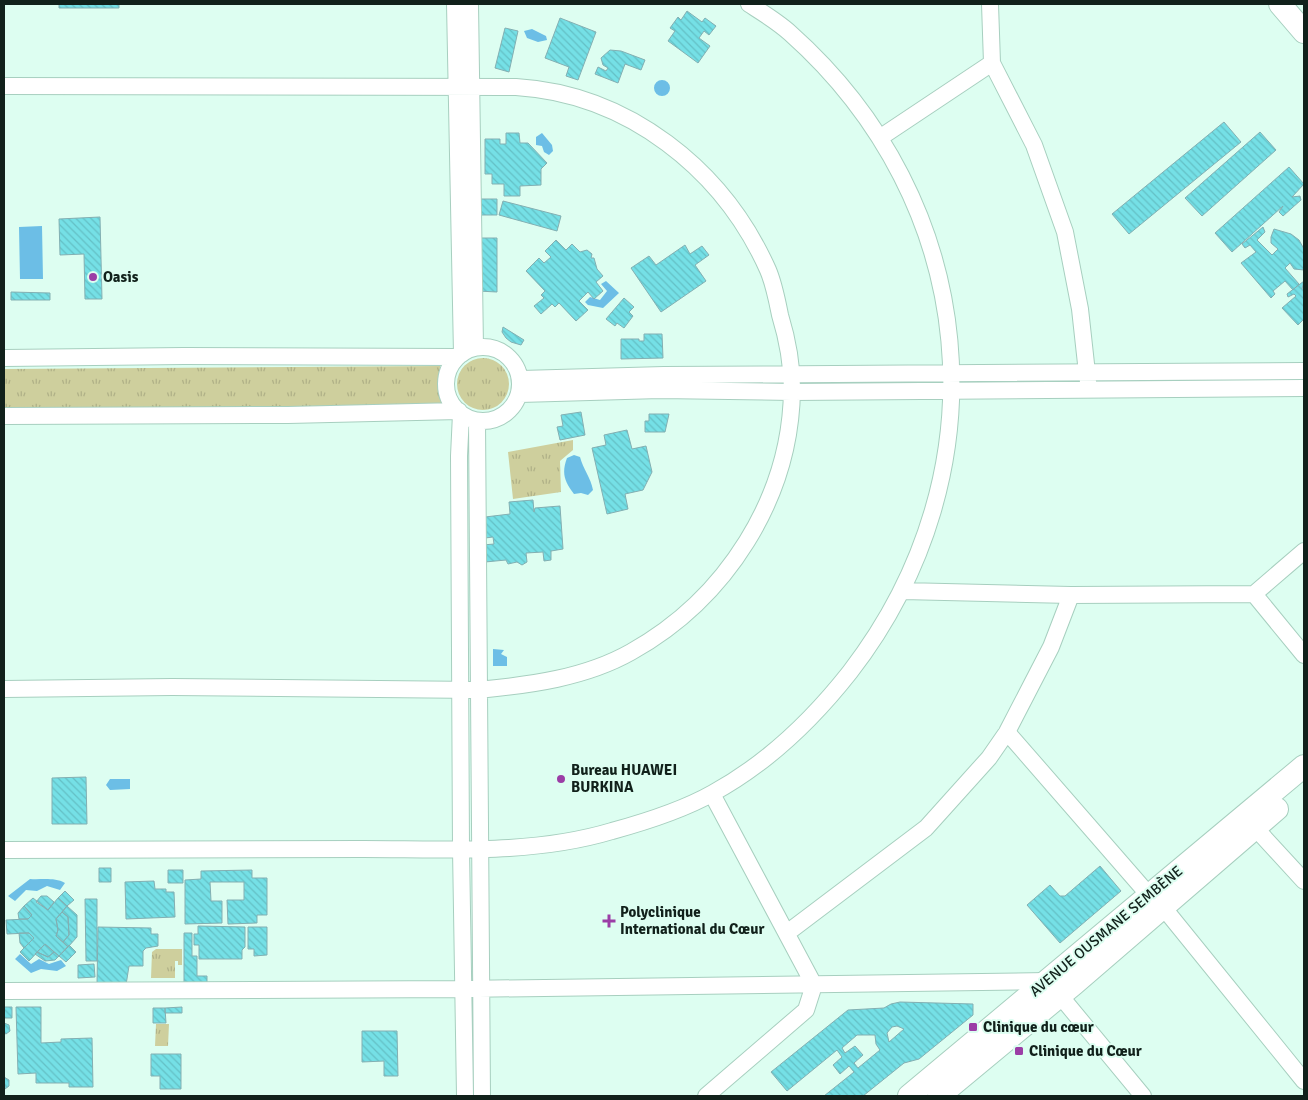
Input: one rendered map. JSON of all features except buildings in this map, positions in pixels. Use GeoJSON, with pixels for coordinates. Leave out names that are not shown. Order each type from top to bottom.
{"type":"FeatureCollection","features":[{"type":"Feature","properties":{"kind":"main road"},"geometry":{"type":"LineString","coordinates":[[1280,4],[1303,26]]}},
{"type":"Feature","properties":{"kind":"main road","name":"AVENUE OUSMANE SEMBÈNE"},"geometry":{"type":"LineString","coordinates":[[939,1096],[1054,988],[1249,821],[1304,766]]}},
{"type":"Feature","properties":{"kind":"main road","name":"AVENUE OUSMANE SEMBÈNE"},"geometry":{"type":"LineString","coordinates":[[1249,821],[1304,786]]}},
{"type":"Feature","properties":{"kind":"main road","name":"AVENUE OUSMANE SEMBÈNE"},"geometry":{"type":"LineString","coordinates":[[909,1096],[1054,988]]}},
{"type":"Feature","properties":{"kind":"street"},"geometry":{"type":"LineString","coordinates":[[4,358],[465,353],[492,348],[506,354],[516,365],[520,386],[514,406],[504,415],[491,420],[477,421],[460,413],[452,405],[447,393],[446,380],[450,368],[465,353],[463,86],[455,4]]}},
{"type":"Feature","properties":{"kind":"street"},"geometry":{"type":"LineString","coordinates":[[463,86],[470,4]]}},
{"type":"Feature","properties":{"kind":"street"},"geometry":{"type":"LineString","coordinates":[[4,850],[480,849],[566,841],[610,832],[712,794],[754,766],[802,725],[834,692],[871,644],[903,591],[924,540],[936,498],[949,432],[952,382],[949,325],[938,271],[916,207],[881,137],[845,90],[804,46],[787,30],[749,4]]}},
{"type":"Feature","properties":{"kind":"street"},"geometry":{"type":"LineString","coordinates":[[990,4],[992,63],[1034,145],[1065,232],[1080,309],[1088,381]]}},
{"type":"Feature","properties":{"kind":"street"},"geometry":{"type":"LineString","coordinates":[[881,137],[992,63]]}},
{"type":"Feature","properties":{"kind":"street"},"geometry":{"type":"LineString","coordinates":[[4,86],[463,86],[538,89],[559,93],[601,106],[643,125],[691,162],[722,194],[747,230],[768,271],[784,327],[792,384],[787,433],[775,484],[759,521],[731,566],[692,609],[664,631],[630,653],[582,672],[526,685],[478,690],[182,687],[4,689]]}},
{"type":"Feature","properties":{"kind":"street"},"geometry":{"type":"LineString","coordinates":[[520,386],[664,375],[792,384],[1088,381],[1304,371]]}},
{"type":"Feature","properties":{"kind":"street"},"geometry":{"type":"LineString","coordinates":[[1088,381],[1304,388]]}},
{"type":"Feature","properties":{"kind":"street"},"geometry":{"type":"LineString","coordinates":[[4,416],[460,413]]}},
{"type":"Feature","properties":{"kind":"street"},"geometry":{"type":"LineString","coordinates":[[460,413],[461,849],[465,1096]]}},
{"type":"Feature","properties":{"kind":"street"},"geometry":{"type":"LineString","coordinates":[[477,421],[482,1096]]}},
{"type":"Feature","properties":{"kind":"street"},"geometry":{"type":"LineString","coordinates":[[903,591],[1071,596],[1254,594],[1304,551]]}},
{"type":"Feature","properties":{"kind":"street"},"geometry":{"type":"LineString","coordinates":[[1254,594],[1304,656]]}},
{"type":"Feature","properties":{"kind":"street"},"geometry":{"type":"LineString","coordinates":[[786,933],[926,828],[989,758],[1007,732],[1051,647],[1071,596]]}},
{"type":"Feature","properties":{"kind":"street"},"geometry":{"type":"LineString","coordinates":[[1007,732],[1156,900],[1304,1081]]}},
{"type":"Feature","properties":{"kind":"street"},"geometry":{"type":"LineString","coordinates":[[706,1096],[806,1010],[814,985],[712,794]]}},
{"type":"Feature","properties":{"kind":"street"},"geometry":{"type":"LineString","coordinates":[[1249,821],[1304,881]]}},
{"type":"Feature","properties":{"kind":"street"},"geometry":{"type":"LineString","coordinates":[[4,991],[814,985],[1054,988],[1142,1096]]}},
{"type":"Feature","properties":{"kind":"green space"},"geometry":{"type":"Polygon","coordinates":[[[483,358],[497,362],[505,370],[509,384],[505,398],[497,406],[483,410],[469,406],[461,398],[457,384],[461,370],[469,362],[483,358]]]}},
{"type":"Feature","properties":{"kind":"green space"},"geometry":{"type":"Polygon","coordinates":[[[440,366],[442,409],[4,413],[4,369],[440,366]]]}},
{"type":"Feature","properties":{"kind":"green space"},"geometry":{"type":"Polygon","coordinates":[[[573,440],[573,450],[560,461],[561,492],[513,499],[508,452],[573,440]]]}},
{"type":"Feature","properties":{"kind":"green space"},"geometry":{"type":"Polygon","coordinates":[[[156,949],[182,949],[182,965],[178,965],[178,961],[175,961],[175,978],[151,978],[152,952],[156,949]]]}},
{"type":"Feature","properties":{"kind":"green space"},"geometry":{"type":"Polygon","coordinates":[[[156,1024],[169,1024],[168,1046],[155,1046],[156,1024]]]}},
{"type":"Feature","properties":{"kind":"water"},"geometry":{"type":"Polygon","coordinates":[[[532,29],[546,36],[547,40],[538,42],[527,38],[524,31],[532,29]]]}},
{"type":"Feature","properties":{"kind":"water"},"geometry":{"type":"Polygon","coordinates":[[[662,80],[668,82],[670,88],[668,94],[662,96],[656,94],[654,88],[656,82],[662,80]]]}},
{"type":"Feature","properties":{"kind":"water"},"geometry":{"type":"Polygon","coordinates":[[[542,133],[552,145],[553,151],[549,155],[544,152],[542,146],[536,145],[536,137],[542,133]]]}},
{"type":"Feature","properties":{"kind":"water"},"geometry":{"type":"Polygon","coordinates":[[[42,226],[43,279],[20,279],[19,227],[42,226]]]}},
{"type":"Feature","properties":{"kind":"water"},"geometry":{"type":"Polygon","coordinates":[[[606,281],[619,293],[603,308],[588,305],[585,302],[590,297],[600,300],[607,291],[601,284],[606,281]]]}},
{"type":"Feature","properties":{"kind":"water"},"geometry":{"type":"Polygon","coordinates":[[[574,455],[580,457],[591,481],[593,490],[588,495],[574,494],[566,482],[565,464],[567,458],[574,455]]]}},
{"type":"Feature","properties":{"kind":"water"},"geometry":{"type":"Polygon","coordinates":[[[493,649],[504,650],[501,654],[507,657],[507,666],[493,666],[493,649]]]}},
{"type":"Feature","properties":{"kind":"water"},"geometry":{"type":"Polygon","coordinates":[[[110,779],[130,779],[130,789],[110,790],[106,785],[110,779]]]}},
{"type":"Feature","properties":{"kind":"water"},"geometry":{"type":"Polygon","coordinates":[[[30,879],[52,879],[65,883],[60,890],[47,886],[37,891],[26,890],[15,901],[8,896],[30,879]]]}},
{"type":"Feature","properties":{"kind":"water"},"geometry":{"type":"Polygon","coordinates":[[[20,954],[31,964],[39,959],[49,964],[61,960],[66,966],[57,971],[41,969],[31,973],[15,959],[20,954]]]}},
{"type":"Feature","properties":{"kind":"place","name":"Oasis"},"geometry":{"type":"Point","coordinates":[93,277]}},
{"type":"Feature","properties":{"kind":"place","name":"Bureau HUAWEI BURKINA"},"geometry":{"type":"Point","coordinates":[561,779]}},
{"type":"Feature","properties":{"kind":"place","name":"Polyclinique International du Cœur"},"geometry":{"type":"Point","coordinates":[609,921]}},
{"type":"Feature","properties":{"kind":"place","name":"Clinique du cœur"},"geometry":{"type":"Point","coordinates":[973,1027]}},
{"type":"Feature","properties":{"kind":"place","name":"Clinique du Cœur"},"geometry":{"type":"Point","coordinates":[1019,1051]}}]}
